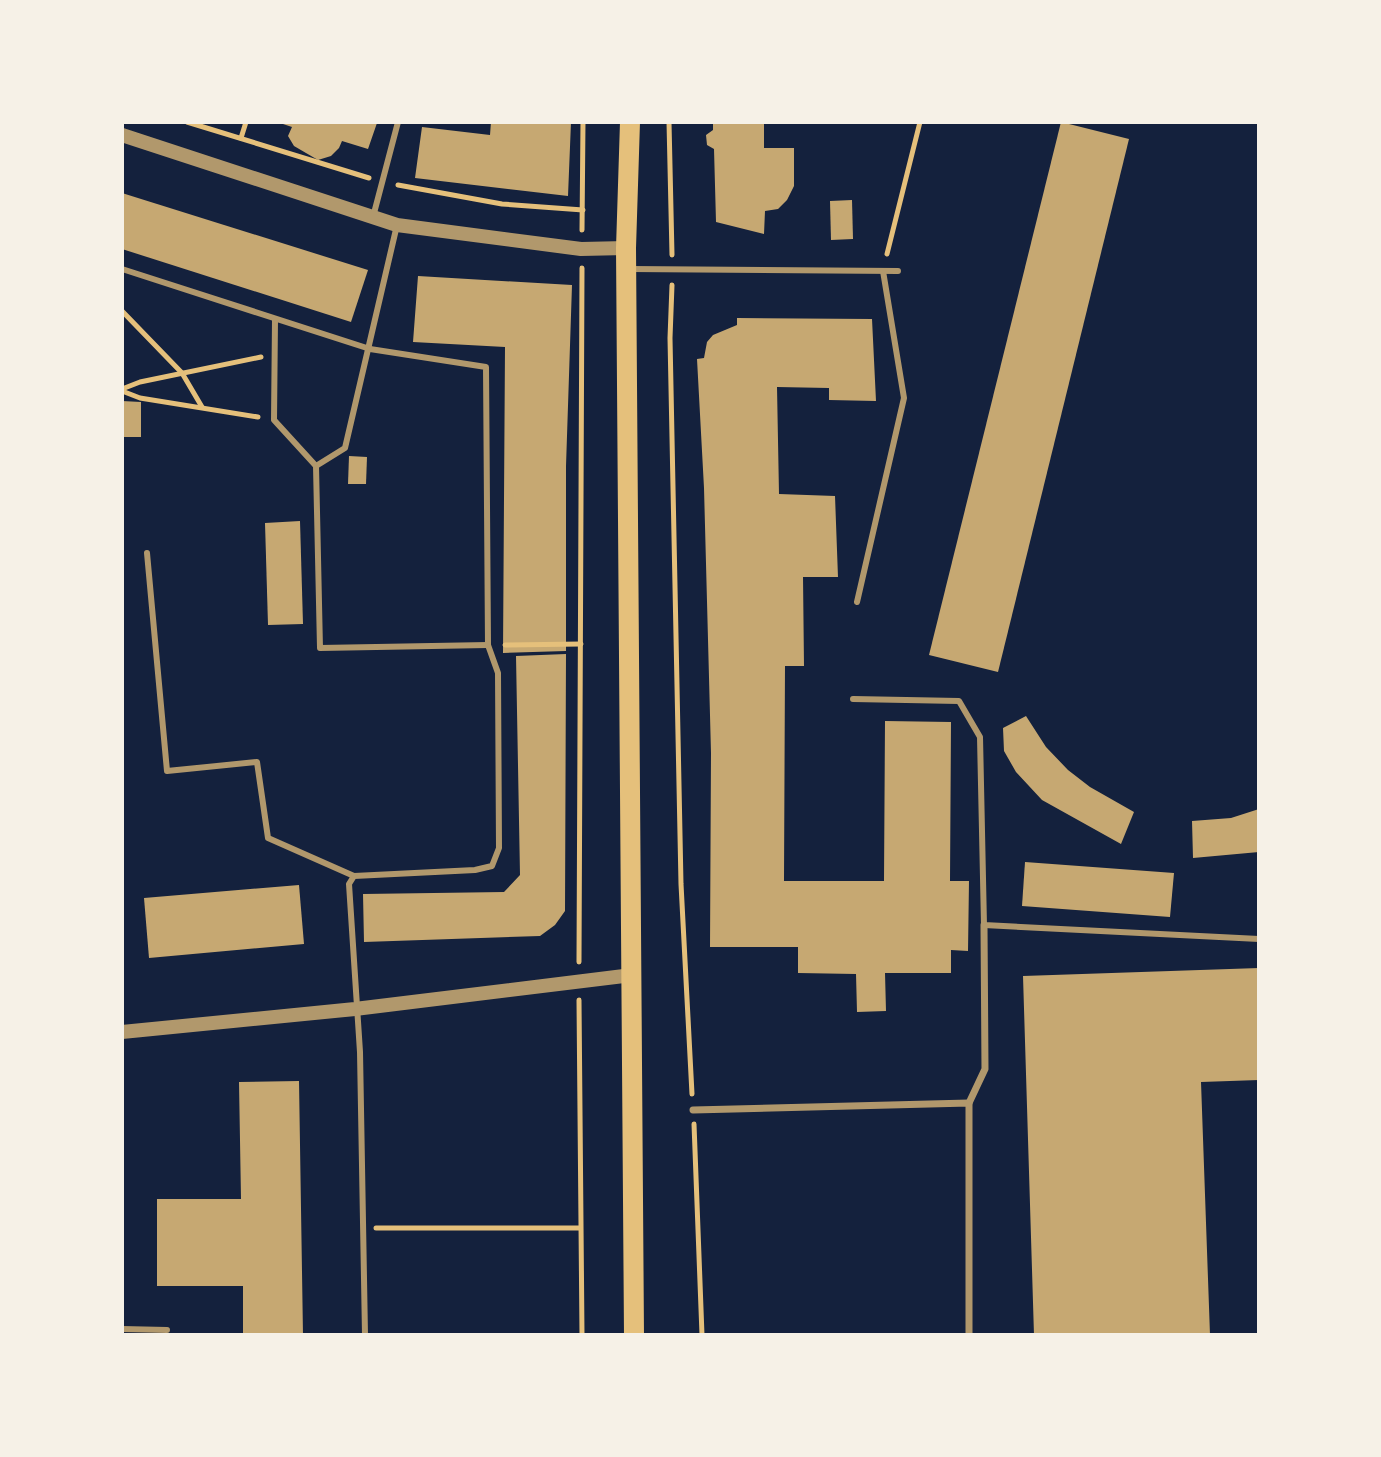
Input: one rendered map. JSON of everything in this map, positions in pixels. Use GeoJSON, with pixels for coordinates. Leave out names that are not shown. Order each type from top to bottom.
{"type":"FeatureCollection","features":[{"type":"Feature","properties":{"kind":"main road"},"geometry":{"type":"LineString","coordinates":[[630,122],[626,269],[634,1335]]}},
{"type":"Feature","properties":{"kind":"street"},"geometry":{"type":"LineString","coordinates":[[122,135],[397,225],[581,249],[626,248]]}},
{"type":"Feature","properties":{"kind":"street"},"geometry":{"type":"LineString","coordinates":[[969,1335],[969,1103],[985,1069],[984,925]]}},
{"type":"Feature","properties":{"kind":"street"},"geometry":{"type":"LineString","coordinates":[[122,1032],[355,1009],[632,975]]}},
{"type":"Feature","properties":{"kind":"street"},"geometry":{"type":"LineString","coordinates":[[693,1110],[969,1103]]}},
{"type":"Feature","properties":{"kind":"lane"},"geometry":{"type":"LineString","coordinates":[[373,217],[398,122]]}},
{"type":"Feature","properties":{"kind":"lane"},"geometry":{"type":"LineString","coordinates":[[316,466],[345,448],[397,225]]}},
{"type":"Feature","properties":{"kind":"lane"},"geometry":{"type":"LineString","coordinates":[[122,269],[370,349],[486,367],[488,645],[498,673],[500,825],[499,848],[492,866],[450,873],[354,876],[268,838],[257,762],[167,771],[147,553]]}},
{"type":"Feature","properties":{"kind":"lane"},"geometry":{"type":"LineString","coordinates":[[626,269],[898,271]]}},
{"type":"Feature","properties":{"kind":"lane"},"geometry":{"type":"LineString","coordinates":[[857,602],[904,398],[883,271]]}},
{"type":"Feature","properties":{"kind":"lane"},"geometry":{"type":"LineString","coordinates":[[275,320],[274,420],[316,466],[320,648],[488,645]]}},
{"type":"Feature","properties":{"kind":"lane"},"geometry":{"type":"LineString","coordinates":[[853,699],[959,701],[980,737],[984,925],[1259,939]]}},
{"type":"Feature","properties":{"kind":"lane"},"geometry":{"type":"LineString","coordinates":[[354,876],[349,884],[360,1052],[365,1335]]}},
{"type":"Feature","properties":{"kind":"lane"},"geometry":{"type":"LineString","coordinates":[[122,1329],[167,1330]]}},
{"type":"Feature","properties":{"kind":"path"},"geometry":{"type":"LineString","coordinates":[[241,138],[246,122]]}},
{"type":"Feature","properties":{"kind":"path"},"geometry":{"type":"LineString","coordinates":[[582,1335],[578,982],[583,122]]}},
{"type":"Feature","properties":{"kind":"path"},"geometry":{"type":"LineString","coordinates":[[669,122],[670,353],[681,884]]}},
{"type":"Feature","properties":{"kind":"path"},"geometry":{"type":"LineString","coordinates":[[883,271],[920,122]]}},
{"type":"Feature","properties":{"kind":"path"},"geometry":{"type":"LineString","coordinates":[[122,311],[182,373],[203,408]]}},
{"type":"Feature","properties":{"kind":"path"},"geometry":{"type":"LineString","coordinates":[[122,390],[140,382],[274,355]]}},
{"type":"Feature","properties":{"kind":"path"},"geometry":{"type":"LineString","coordinates":[[122,390],[140,398],[274,420]]}},
{"type":"Feature","properties":{"kind":"path"},"geometry":{"type":"LineString","coordinates":[[488,645],[581,644]]}},
{"type":"Feature","properties":{"kind":"path"},"geometry":{"type":"LineString","coordinates":[[363,1228],[580,1228]]}},
{"type":"Feature","properties":{"kind":"building"},"geometry":{"type":"Polygon","coordinates":[[[277,122],[377,123],[368,149],[342,141],[331,156],[318,160],[294,146],[288,136],[292,127],[277,122]]]}},
{"type":"Feature","properties":{"kind":"building"},"geometry":{"type":"Polygon","coordinates":[[[491,122],[571,122],[568,196],[415,178],[422,127],[490,135],[491,122]]]}},
{"type":"Feature","properties":{"kind":"building"},"geometry":{"type":"Polygon","coordinates":[[[713,122],[764,122],[764,148],[794,148],[794,186],[778,209],[765,211],[764,234],[716,222],[714,149],[707,145],[706,135],[713,130],[713,122]]]}},
{"type":"Feature","properties":{"kind":"building"},"geometry":{"type":"Polygon","coordinates":[[[1061,122],[1129,139],[998,672],[929,655],[1061,122]]]}},
{"type":"Feature","properties":{"kind":"building"},"geometry":{"type":"Polygon","coordinates":[[[122,193],[368,270],[351,322],[122,249],[122,193]]]}},
{"type":"Feature","properties":{"kind":"building"},"geometry":{"type":"Polygon","coordinates":[[[852,200],[853,239],[831,240],[830,201],[852,200]]]}},
{"type":"Feature","properties":{"kind":"building"},"geometry":{"type":"Polygon","coordinates":[[[418,276],[572,285],[566,466],[566,651],[503,653],[505,347],[413,342],[418,276]]]}},
{"type":"Feature","properties":{"kind":"building"},"geometry":{"type":"Polygon","coordinates":[[[737,318],[872,319],[876,401],[829,400],[829,388],[777,387],[779,494],[835,496],[838,577],[803,577],[804,666],[785,666],[784,881],[884,881],[885,721],[951,722],[950,881],[969,881],[968,951],[951,950],[951,973],[885,973],[886,1011],[857,1012],[856,974],[798,973],[798,947],[710,947],[711,753],[704,488],[697,359],[704,358],[707,342],[713,335],[737,325],[737,318]]]}},
{"type":"Feature","properties":{"kind":"building"},"geometry":{"type":"Polygon","coordinates":[[[122,401],[141,402],[141,437],[122,437],[122,401]]]}},
{"type":"Feature","properties":{"kind":"building"},"geometry":{"type":"Polygon","coordinates":[[[349,456],[367,457],[366,484],[348,484],[349,456]]]}},
{"type":"Feature","properties":{"kind":"building"},"geometry":{"type":"Polygon","coordinates":[[[300,521],[303,624],[268,625],[265,523],[300,521]]]}},
{"type":"Feature","properties":{"kind":"building"},"geometry":{"type":"Polygon","coordinates":[[[566,654],[565,911],[555,925],[540,936],[364,942],[363,894],[504,892],[520,875],[516,656],[566,654]]]}},
{"type":"Feature","properties":{"kind":"building"},"geometry":{"type":"Polygon","coordinates":[[[1026,716],[1046,747],[1068,770],[1090,787],[1134,812],[1121,844],[1042,800],[1016,772],[1004,751],[1003,728],[1026,716]]]}},
{"type":"Feature","properties":{"kind":"building"},"geometry":{"type":"Polygon","coordinates":[[[1259,809],[1259,852],[1193,858],[1192,821],[1231,818],[1259,809]]]}},
{"type":"Feature","properties":{"kind":"building"},"geometry":{"type":"Polygon","coordinates":[[[1025,862],[1174,873],[1170,917],[1022,906],[1025,862]]]}},
{"type":"Feature","properties":{"kind":"building"},"geometry":{"type":"Polygon","coordinates":[[[299,885],[304,944],[149,958],[144,898],[299,885]]]}},
{"type":"Feature","properties":{"kind":"building"},"geometry":{"type":"Polygon","coordinates":[[[1259,968],[1259,1080],[1201,1082],[1210,1335],[1034,1335],[1023,976],[1259,968]]]}},
{"type":"Feature","properties":{"kind":"building"},"geometry":{"type":"Polygon","coordinates":[[[299,1081],[303,1335],[243,1335],[243,1286],[157,1286],[157,1199],[241,1199],[239,1082],[299,1081]]]}}]}
